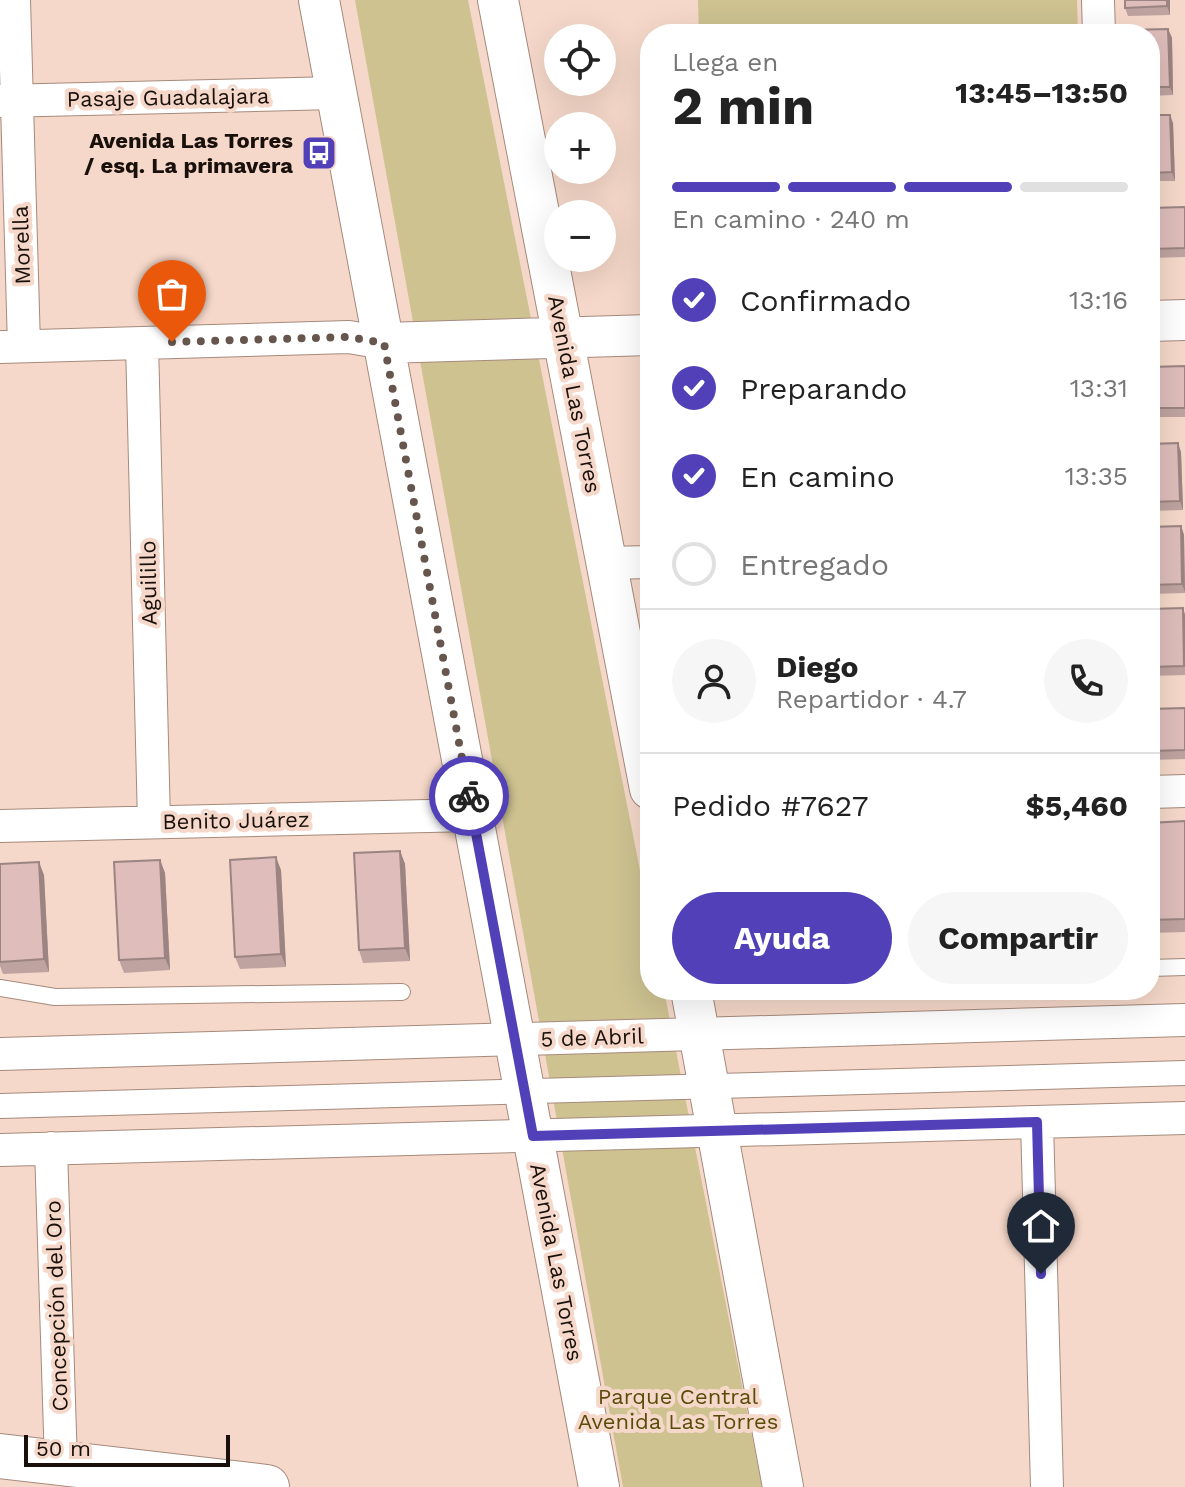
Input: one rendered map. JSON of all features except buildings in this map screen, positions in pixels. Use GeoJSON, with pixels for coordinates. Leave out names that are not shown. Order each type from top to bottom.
{"type":"FeatureCollection","features":[{"type":"Feature","properties":{"kind":"main road"},"geometry":{"type":"LineString","coordinates":[[0,1456],[267,1487]]}},
{"type":"Feature","properties":{"kind":"street","name":"Morella"},"geometry":{"type":"LineString","coordinates":[[12,347],[8,101],[14,0]]}},
{"type":"Feature","properties":{"kind":"street","name":"Avenida Las Torres"},"geometry":{"type":"LineString","coordinates":[[319,0],[599,1487]]}},
{"type":"Feature","properties":{"kind":"street","name":"Avenida Las Torres"},"geometry":{"type":"LineString","coordinates":[[498,0],[640,736]]}},
{"type":"Feature","properties":{"kind":"street"},"geometry":{"type":"LineString","coordinates":[[1098,0],[1099,24]]}},
{"type":"Feature","properties":{"kind":"street","name":"Pasaje Guadalajara"},"geometry":{"type":"LineString","coordinates":[[8,101],[336,93]]}},
{"type":"Feature","properties":{"kind":"street"},"geometry":{"type":"LineString","coordinates":[[1160,321],[1185,320]]}},
{"type":"Feature","properties":{"kind":"street"},"geometry":{"type":"LineString","coordinates":[[12,347],[349,337],[384,343],[640,335]]}},
{"type":"Feature","properties":{"kind":"street","name":"Aguilillo"},"geometry":{"type":"LineString","coordinates":[[142,343],[154,822]]}},
{"type":"Feature","properties":{"kind":"street"},"geometry":{"type":"LineString","coordinates":[[607,563],[640,562]]}},
{"type":"Feature","properties":{"kind":"street"},"geometry":{"type":"LineString","coordinates":[[1160,792],[1185,791]]}},
{"type":"Feature","properties":{"kind":"street","name":"Benito Juárez"},"geometry":{"type":"LineString","coordinates":[[0,826],[472,815]]}},
{"type":"Feature","properties":{"kind":"street"},"geometry":{"type":"LineString","coordinates":[[693,1000],[783,1487]]}},
{"type":"Feature","properties":{"kind":"street","name":"5 de Abril"},"geometry":{"type":"LineString","coordinates":[[0,1054],[1185,1020]]}},
{"type":"Feature","properties":{"kind":"street"},"geometry":{"type":"LineString","coordinates":[[0,1106],[1185,1073]]}},
{"type":"Feature","properties":{"kind":"street"},"geometry":{"type":"LineString","coordinates":[[0,1150],[1185,1118]]}},
{"type":"Feature","properties":{"kind":"street"},"geometry":{"type":"LineString","coordinates":[[1037,1122],[1047,1487]]}},
{"type":"Feature","properties":{"kind":"street","name":"Concepción del Oro"},"geometry":{"type":"LineString","coordinates":[[51,1148],[61,1464]]}},
{"type":"Feature","properties":{"kind":"lane"},"geometry":{"type":"LineString","coordinates":[[1160,968],[1185,967]]}},
{"type":"Feature","properties":{"kind":"lane"},"geometry":{"type":"LineString","coordinates":[[0,988],[55,997],[402,992]]}},
{"type":"Feature","properties":{"kind":"green space","name":"Parque Central Avenida Las Torres"},"geometry":{"type":"Polygon","coordinates":[[[355,0],[468,0],[640,870],[640,1000],[666,1000],[762,1487],[623,1487],[355,0]]]}},
{"type":"Feature","properties":{"kind":"green space"},"geometry":{"type":"Polygon","coordinates":[[[698,0],[1077,0],[1078,24],[699,24],[698,0]]]}},
{"type":"Feature","properties":{"kind":"way so far"},"geometry":{"type":"LineString","coordinates":[[172,342],[349,337],[384,343],[469,796]]}},
{"type":"Feature","properties":{"kind":"place","name":"Avenida Las Torres / esq. La primavera"},"geometry":{"type":"Point","coordinates":[319,153]}},
{"type":"Feature","properties":{"kind":"route"},"geometry":{"type":"LineString","coordinates":[[469,796],[533,1136],[1037,1122],[1041,1274]]}}]}
